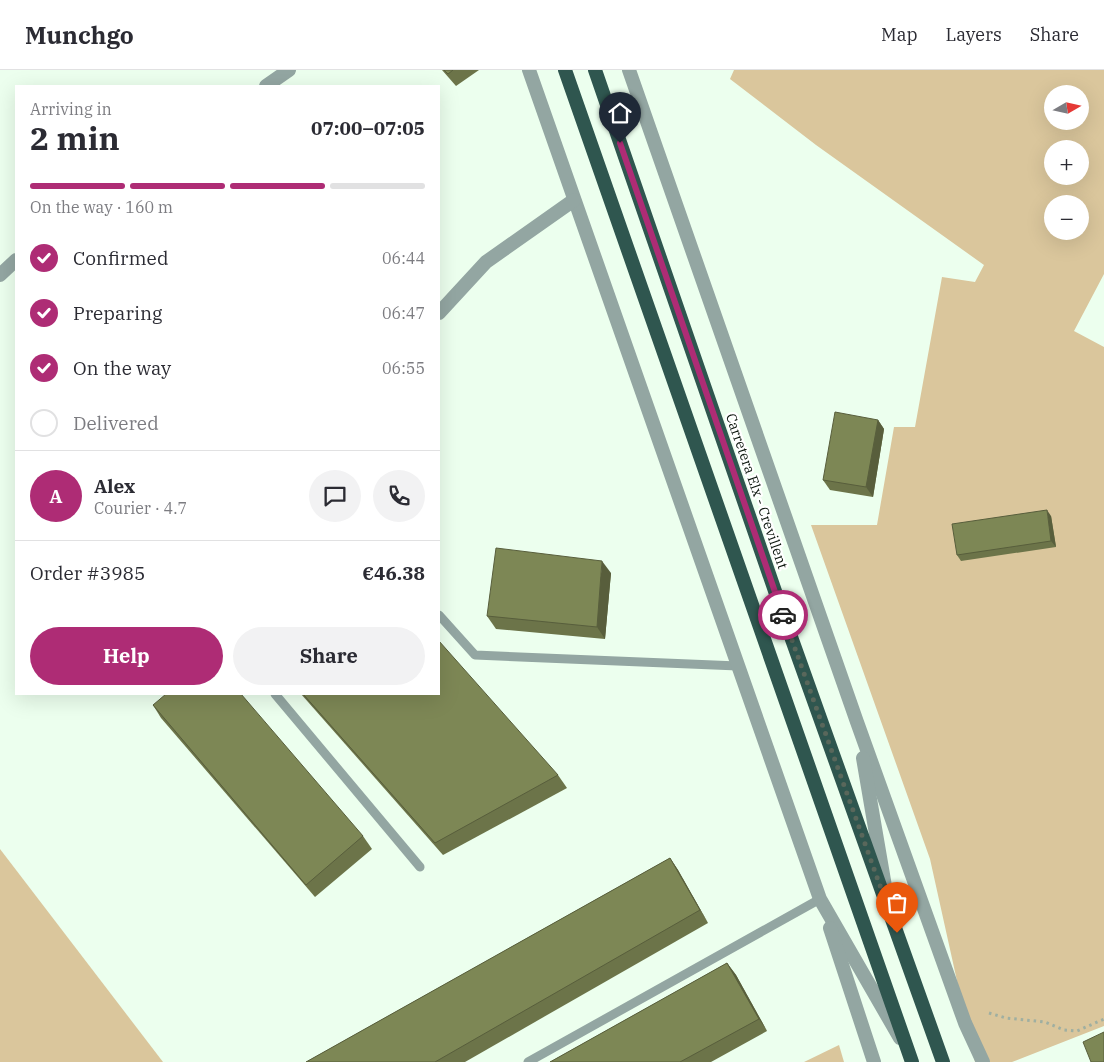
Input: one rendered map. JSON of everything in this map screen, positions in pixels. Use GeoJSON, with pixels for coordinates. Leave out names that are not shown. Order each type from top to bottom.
{"type":"FeatureCollection","features":[{"type":"Feature","properties":{"kind":"highway"},"geometry":{"type":"LineString","coordinates":[[565,70],[911,1059]]}},
{"type":"Feature","properties":{"kind":"highway","name":"Carretera Elx - Crevillent"},"geometry":{"type":"LineString","coordinates":[[595,70],[782,611],[942,1062]]}},
{"type":"Feature","properties":{"kind":"street"},"geometry":{"type":"LineString","coordinates":[[268,85],[290,70]]}},
{"type":"Feature","properties":{"kind":"street"},"geometry":{"type":"LineString","coordinates":[[529,70],[820,899],[874,1062]]}},
{"type":"Feature","properties":{"kind":"street"},"geometry":{"type":"LineString","coordinates":[[629,70],[857,722],[966,1023],[983,1062]]}},
{"type":"Feature","properties":{"kind":"street"},"geometry":{"type":"LineString","coordinates":[[440,311],[486,262],[574,200]]}},
{"type":"Feature","properties":{"kind":"street"},"geometry":{"type":"LineString","coordinates":[[0,275],[15,261]]}},
{"type":"Feature","properties":{"kind":"street"},"geometry":{"type":"LineString","coordinates":[[857,722],[890,915]]}},
{"type":"Feature","properties":{"kind":"street"},"geometry":{"type":"LineString","coordinates":[[820,899],[911,1059]]}},
{"type":"Feature","properties":{"kind":"lane"},"geometry":{"type":"LineString","coordinates":[[440,616],[476,655],[738,666]]}},
{"type":"Feature","properties":{"kind":"lane"},"geometry":{"type":"LineString","coordinates":[[276,695],[420,867]]}},
{"type":"Feature","properties":{"kind":"lane"},"geometry":{"type":"LineString","coordinates":[[528,1062],[820,899]]}},
{"type":"Feature","properties":{"kind":"path"},"geometry":{"type":"LineString","coordinates":[[989,1013],[1006,1018],[1044,1022],[1064,1030],[1077,1031],[1104,1020]]}},
{"type":"Feature","properties":{"kind":"shaded area"},"geometry":{"type":"Polygon","coordinates":[[[734,70],[1104,70],[1104,274],[1074,331],[1104,347],[1104,1026],[1012,1062],[975,1062],[930,859],[811,525],[877,525],[894,427],[915,427],[942,277],[975,282],[984,265],[816,145],[730,79],[734,70]]]}},
{"type":"Feature","properties":{"kind":"shaded area"},"geometry":{"type":"Polygon","coordinates":[[[0,849],[163,1062],[0,1062],[0,849]]]}},
{"type":"Feature","properties":{"kind":"shaded area"},"geometry":{"type":"Polygon","coordinates":[[[839,1045],[844,1062],[804,1062],[839,1045]]]}},
{"type":"Feature","properties":{"kind":"building"},"geometry":{"type":"Polygon","coordinates":[[[444,70],[453,70],[448,74],[444,70]]]}},
{"type":"Feature","properties":{"kind":"building"},"geometry":{"type":"Polygon","coordinates":[[[835,412],[878,420],[866,487],[823,480],[835,412]]]}},
{"type":"Feature","properties":{"kind":"building"},"geometry":{"type":"Polygon","coordinates":[[[1047,510],[1051,541],[957,555],[952,524],[1047,510]]]}},
{"type":"Feature","properties":{"kind":"building"},"geometry":{"type":"Polygon","coordinates":[[[496,548],[602,561],[597,627],[487,616],[496,548]]]}},
{"type":"Feature","properties":{"kind":"building"},"geometry":{"type":"Polygon","coordinates":[[[440,642],[558,775],[435,843],[304,695],[440,695],[440,642]]]}},
{"type":"Feature","properties":{"kind":"building"},"geometry":{"type":"Polygon","coordinates":[[[165,695],[242,695],[363,836],[306,885],[153,705],[165,695]]]}},
{"type":"Feature","properties":{"kind":"building"},"geometry":{"type":"Polygon","coordinates":[[[670,858],[700,910],[435,1062],[306,1062],[670,858]]]}},
{"type":"Feature","properties":{"kind":"building"},"geometry":{"type":"Polygon","coordinates":[[[727,963],[759,1019],[680,1062],[550,1062],[727,963]]]}},
{"type":"Feature","properties":{"kind":"building"},"geometry":{"type":"Polygon","coordinates":[[[1104,1032],[1104,1062],[1091,1062],[1083,1042],[1104,1032]]]}},
{"type":"Feature","properties":{"kind":"way so far"},"geometry":{"type":"LineString","coordinates":[[783,615],[897,933]]}},
{"type":"Feature","properties":{"kind":"route"},"geometry":{"type":"LineString","coordinates":[[620,143],[783,615]]}}]}
